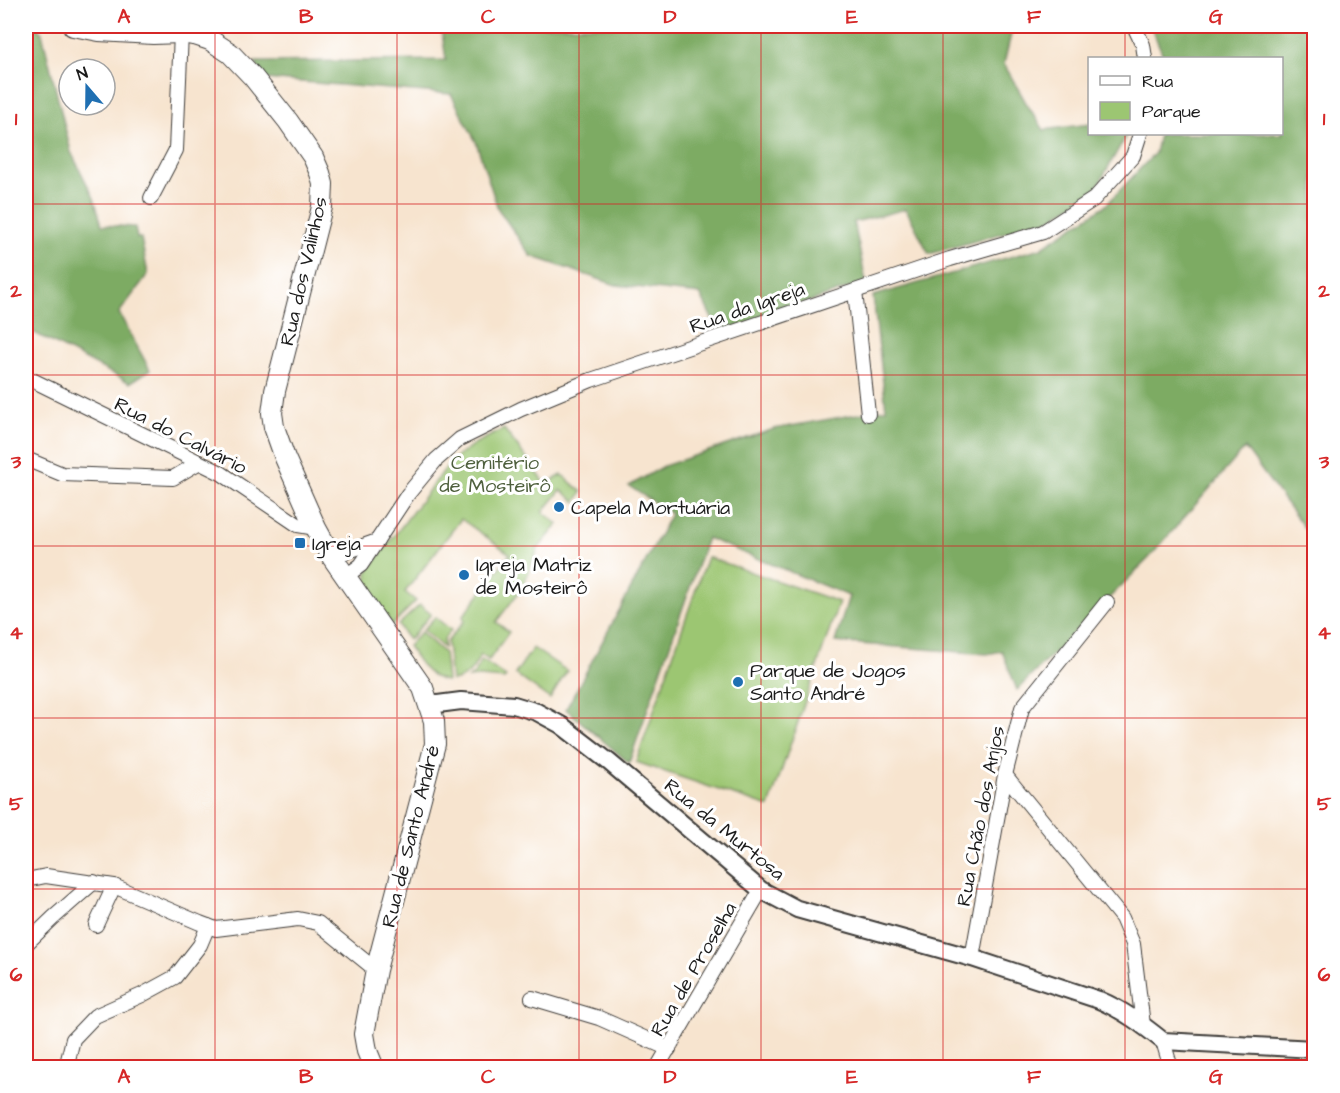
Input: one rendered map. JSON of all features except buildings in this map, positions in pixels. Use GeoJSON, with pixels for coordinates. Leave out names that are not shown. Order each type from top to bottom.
{"type":"FeatureCollection","features":[{"type":"Feature","properties":{"kind":"main road","name":"Rua dos Valinhos"},"geometry":{"type":"LineString","coordinates":[[73,26],[99,31],[181,33],[210,40],[230,53],[253,77],[288,121],[308,150],[320,173],[323,192],[322,207],[275,391],[272,413],[281,449],[316,528]]}},
{"type":"Feature","properties":{"kind":"main road","name":"Rua de Santo André"},"geometry":{"type":"LineString","coordinates":[[316,528],[345,577],[419,682],[430,705],[434,721],[435,744],[376,970],[364,1034],[367,1051],[374,1068]]}},
{"type":"Feature","properties":{"kind":"street"},"geometry":{"type":"LineString","coordinates":[[1134,26],[1143,45],[1145,57]]}},
{"type":"Feature","properties":{"kind":"street"},"geometry":{"type":"LineString","coordinates":[[151,198],[176,150],[181,33]]}},
{"type":"Feature","properties":{"kind":"street","name":"Rua da Igreja"},"geometry":{"type":"LineString","coordinates":[[345,577],[361,566],[408,494],[436,460],[460,439],[522,409],[591,380],[950,259],[1043,232],[1094,199],[1133,156],[1140,135]]}},
{"type":"Feature","properties":{"kind":"street"},"geometry":{"type":"LineString","coordinates":[[855,291],[868,414]]}},
{"type":"Feature","properties":{"kind":"street","name":"Rua do Calvário"},"geometry":{"type":"LineString","coordinates":[[26,377],[221,473],[298,525],[316,528]]}},
{"type":"Feature","properties":{"kind":"street"},"geometry":{"type":"LineString","coordinates":[[26,459],[62,474],[173,478],[198,463]]}},
{"type":"Feature","properties":{"kind":"street"},"geometry":{"type":"LineString","coordinates":[[332,557],[377,541]]}},
{"type":"Feature","properties":{"kind":"street","name":"Rua Chão dos Anjos"},"geometry":{"type":"LineString","coordinates":[[972,958],[1005,775],[1022,708],[1107,602]]}},
{"type":"Feature","properties":{"kind":"street","name":"Rua da Murtosa"},"geometry":{"type":"LineString","coordinates":[[430,705],[461,701],[514,705],[537,712],[561,725],[609,762],[761,890],[797,909],[972,958],[1099,1000],[1117,1007],[1163,1041]]}},
{"type":"Feature","properties":{"kind":"street"},"geometry":{"type":"LineString","coordinates":[[1005,775],[1122,918],[1133,944],[1143,1025]]}},
{"type":"Feature","properties":{"kind":"street"},"geometry":{"type":"LineString","coordinates":[[26,880],[46,876],[114,886],[216,929],[298,919],[318,923],[376,970]]}},
{"type":"Feature","properties":{"kind":"street"},"geometry":{"type":"LineString","coordinates":[[26,944],[94,882]]}},
{"type":"Feature","properties":{"kind":"street"},"geometry":{"type":"LineString","coordinates":[[96,925],[114,886]]}},
{"type":"Feature","properties":{"kind":"street","name":"Rua de Proselha"},"geometry":{"type":"LineString","coordinates":[[657,1068],[761,890]]}},
{"type":"Feature","properties":{"kind":"street"},"geometry":{"type":"LineString","coordinates":[[66,1068],[73,1039],[95,1016],[176,977],[200,945],[208,926]]}},
{"type":"Feature","properties":{"kind":"street"},"geometry":{"type":"LineString","coordinates":[[532,998],[599,1018],[669,1049]]}},
{"type":"Feature","properties":{"kind":"street"},"geometry":{"type":"LineString","coordinates":[[1171,1068],[1163,1041],[1314,1049]]}},
{"type":"Feature","properties":{"kind":"green space"},"geometry":{"type":"Polygon","coordinates":[[[26,26],[35,26],[42,33],[57,95],[57,117],[62,117],[71,152],[94,198],[102,225],[135,227],[137,238],[141,238],[148,274],[119,313],[150,370],[130,383],[27,329],[29,312],[26,310],[26,26]]]}},
{"type":"Feature","properties":{"kind":"green space"},"geometry":{"type":"Polygon","coordinates":[[[441,26],[1013,26],[1004,64],[1044,130],[1088,124],[1088,135],[1126,135],[1096,189],[1049,220],[929,254],[906,209],[854,222],[866,282],[719,333],[700,294],[616,285],[531,256],[498,209],[476,142],[451,94],[265,79],[255,62],[446,60],[441,26]]]}},
{"type":"Feature","properties":{"kind":"green space"},"geometry":{"type":"Polygon","coordinates":[[[1151,26],[1314,26],[1314,541],[1245,448],[1149,558],[1017,690],[1002,651],[987,654],[835,642],[849,596],[707,538],[629,763],[566,709],[671,514],[629,486],[664,466],[774,429],[886,409],[873,296],[1041,248],[1106,205],[1155,153],[1159,135],[1283,135],[1283,57],[1164,57],[1151,26]]]}},
{"type":"Feature","properties":{"kind":"green space","name":"Cemitério de Mosteirô"},"geometry":{"type":"Polygon","coordinates":[[[504,429],[546,484],[562,475],[582,492],[576,502],[561,490],[543,512],[558,524],[538,549],[522,588],[496,622],[509,632],[489,660],[481,655],[466,676],[451,681],[447,642],[464,621],[463,616],[510,554],[461,519],[405,592],[416,601],[392,625],[367,590],[367,572],[451,461],[474,444],[504,429]]]}},
{"type":"Feature","properties":{"kind":"green space","name":"Parque de Jogos Santo André"},"geometry":{"type":"Polygon","coordinates":[[[707,557],[839,602],[769,807],[636,762],[707,557]]]}},
{"type":"Feature","properties":{"kind":"green space"},"geometry":{"type":"Polygon","coordinates":[[[420,605],[431,614],[409,640],[398,625],[420,605]]]}},
{"type":"Feature","properties":{"kind":"green space"},"geometry":{"type":"Polygon","coordinates":[[[435,617],[451,630],[444,639],[444,648],[423,630],[435,617]]]}},
{"type":"Feature","properties":{"kind":"green space"},"geometry":{"type":"Polygon","coordinates":[[[421,632],[444,653],[447,681],[440,680],[429,673],[408,646],[421,632]]]}},
{"type":"Feature","properties":{"kind":"green space"},"geometry":{"type":"Polygon","coordinates":[[[533,648],[567,671],[550,699],[515,674],[533,648]]]}},
{"type":"Feature","properties":{"kind":"green space"},"geometry":{"type":"Polygon","coordinates":[[[482,660],[506,677],[504,679],[469,678],[482,660]]]}},
{"type":"Feature","properties":{"kind":"place","name":"Capela Mortuária"},"geometry":{"type":"Point","coordinates":[559,507]}},
{"type":"Feature","properties":{"kind":"place","name":"Igreja"},"geometry":{"type":"Point","coordinates":[300,543]}},
{"type":"Feature","properties":{"kind":"place","name":"Igreja Matriz de Mosteirô"},"geometry":{"type":"Point","coordinates":[464,575]}},
{"type":"Feature","properties":{"kind":"place","name":"Parque de Jogos Santo André"},"geometry":{"type":"Point","coordinates":[738,682]}}]}
